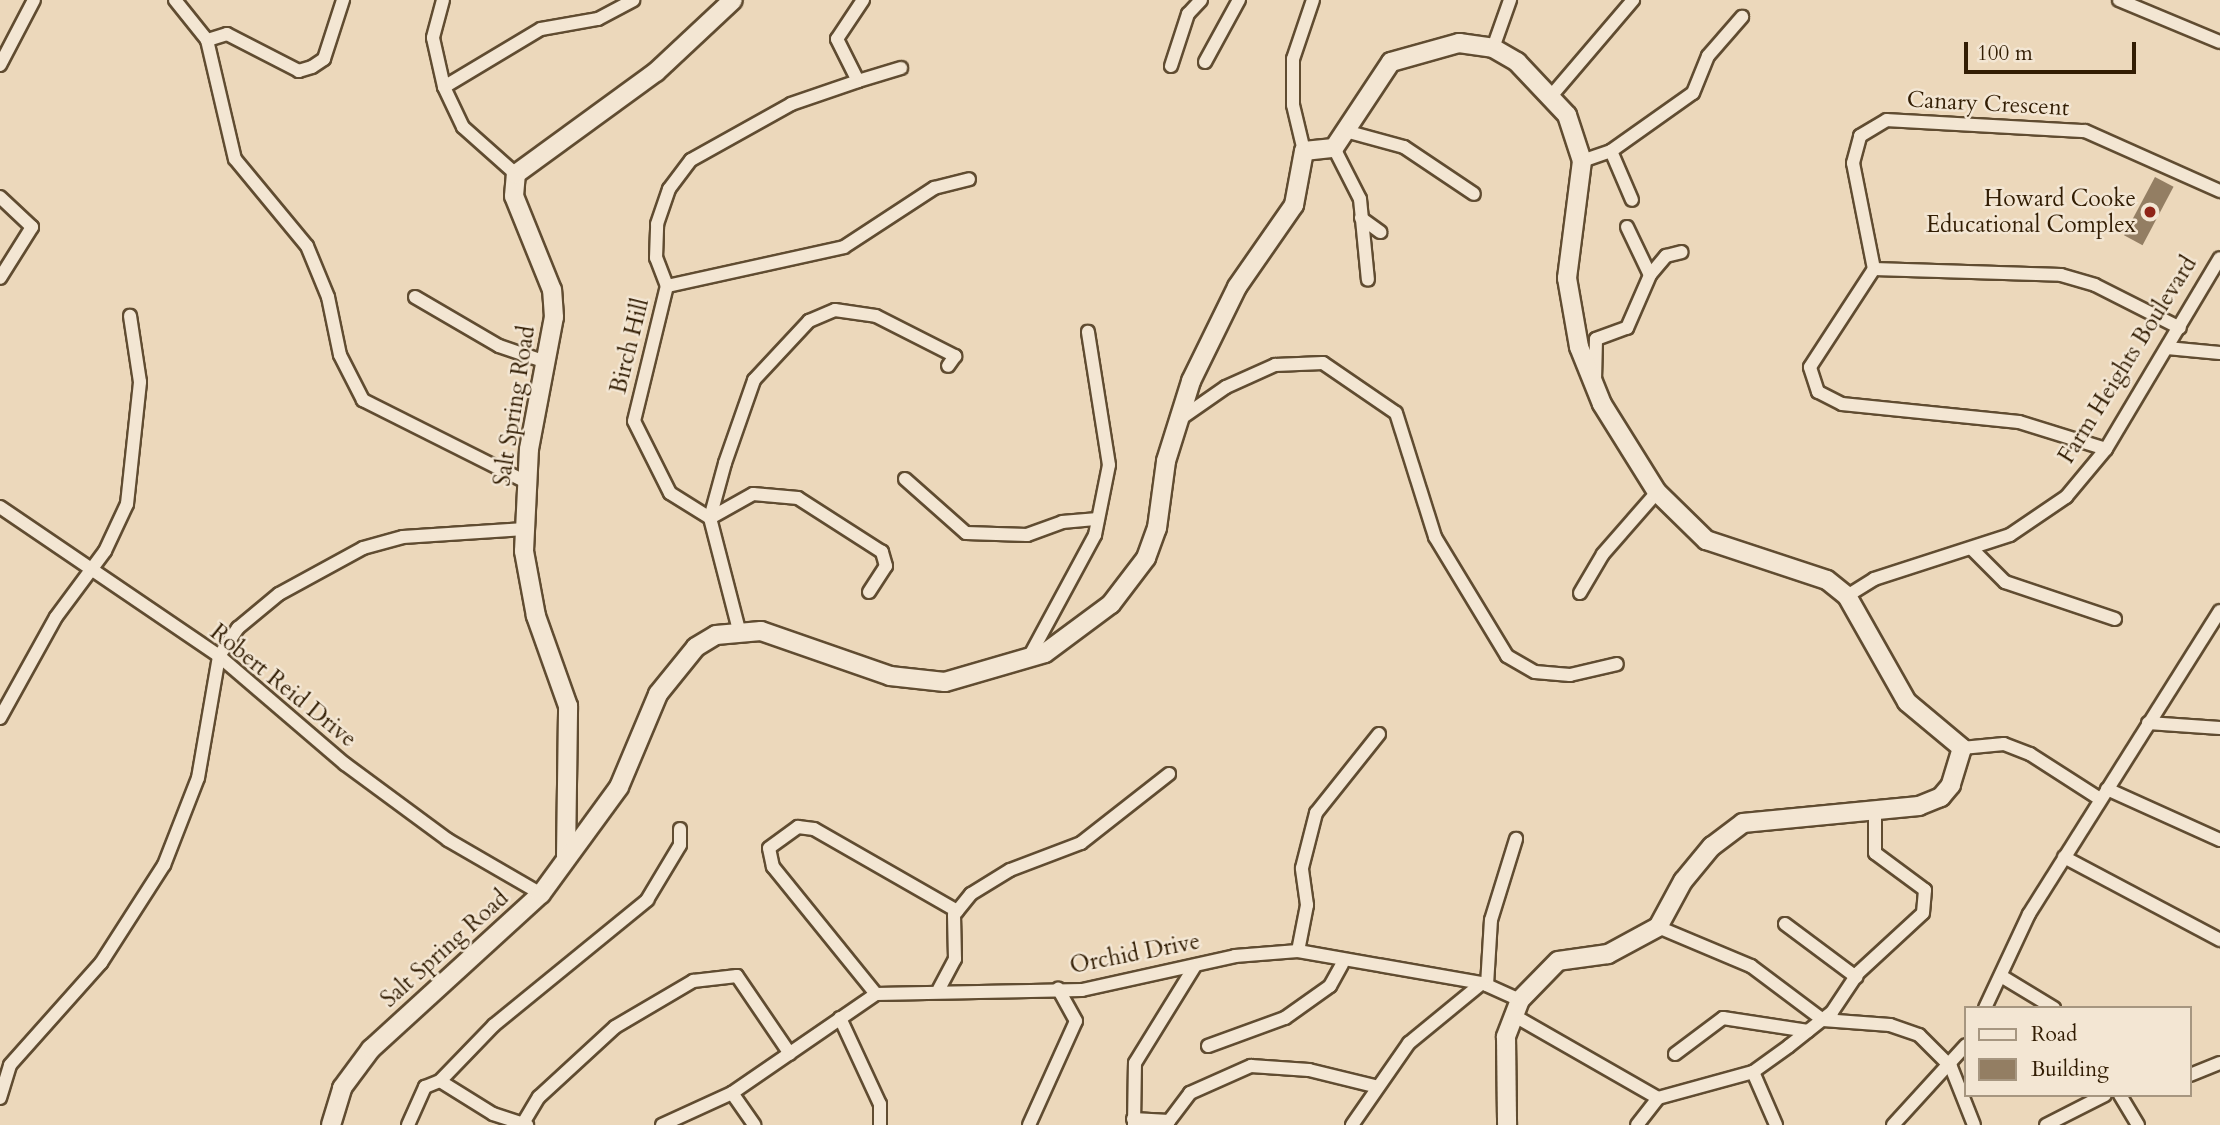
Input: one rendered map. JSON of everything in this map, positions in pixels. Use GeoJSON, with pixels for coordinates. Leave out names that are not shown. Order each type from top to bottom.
{"type":"FeatureCollection","features":[{"type":"Feature","properties":{"kind":"street"},"geometry":{"type":"LineString","coordinates":[[0,65],[34,0]]}},
{"type":"Feature","properties":{"kind":"street"},"geometry":{"type":"LineString","coordinates":[[175,0],[207,40],[235,159],[307,246],[328,297],[340,355],[363,400],[526,482]]}},
{"type":"Feature","properties":{"kind":"street"},"geometry":{"type":"LineString","coordinates":[[207,40],[227,34],[299,71],[324,59],[343,0]]}},
{"type":"Feature","properties":{"kind":"street"},"geometry":{"type":"LineString","coordinates":[[443,0],[433,38],[444,87],[463,127],[516,174],[656,72],[733,0]]}},
{"type":"Feature","properties":{"kind":"street"},"geometry":{"type":"LineString","coordinates":[[444,87],[541,29],[598,19],[633,0]]}},
{"type":"Feature","properties":{"kind":"street"},"geometry":{"type":"LineString","coordinates":[[858,81],[837,39],[863,0]]}},
{"type":"Feature","properties":{"kind":"street"},"geometry":{"type":"LineString","coordinates":[[1171,66],[1188,15],[1201,0]]}},
{"type":"Feature","properties":{"kind":"street"},"geometry":{"type":"LineString","coordinates":[[1205,62],[1239,0]]}},
{"type":"Feature","properties":{"kind":"street"},"geometry":{"type":"LineString","coordinates":[[566,856],[620,787],[658,695],[680,660],[716,635],[739,630],[761,631],[890,676],[945,682],[1028,659],[1076,634],[1130,583],[1157,528],[1166,461],[1180,419],[1226,307],[1294,205],[1304,150],[1293,105],[1293,60],[1313,0]]}},
{"type":"Feature","properties":{"kind":"street"},"geometry":{"type":"LineString","coordinates":[[1493,48],[1510,0]]}},
{"type":"Feature","properties":{"kind":"street"},"geometry":{"type":"LineString","coordinates":[[1552,95],[1633,0]]}},
{"type":"Feature","properties":{"kind":"street"},"geometry":{"type":"LineString","coordinates":[[2119,0],[2220,42]]}},
{"type":"Feature","properties":{"kind":"street"},"geometry":{"type":"LineString","coordinates":[[1582,161],[1611,151],[1693,93],[1709,57],[1742,17]]}},
{"type":"Feature","properties":{"kind":"street"},"geometry":{"type":"LineString","coordinates":[[1304,150],[1334,148],[1349,132],[1391,62],[1437,45],[1493,48],[1552,95],[1567,115],[1582,161],[1567,278],[1579,347],[1596,388],[1657,492],[1706,540],[1827,580],[1847,596],[1907,702],[1962,748],[2004,744],[2030,754],[2103,794],[2220,840]]}},
{"type":"Feature","properties":{"kind":"street","name":"Birch Hill"},"geometry":{"type":"LineString","coordinates":[[710,518],[670,493],[634,421],[667,286],[656,258],[657,224],[669,189],[691,160],[791,104],[901,68]]}},
{"type":"Feature","properties":{"kind":"street","name":"Canary Crescent"},"geometry":{"type":"LineString","coordinates":[[1874,269],[1853,163],[1860,136],[1887,120],[2085,131],[2220,191]]}},
{"type":"Feature","properties":{"kind":"street"},"geometry":{"type":"LineString","coordinates":[[1349,132],[1404,147],[1474,194]]}},
{"type":"Feature","properties":{"kind":"street"},"geometry":{"type":"LineString","coordinates":[[1334,148],[1360,199],[1368,280]]}},
{"type":"Feature","properties":{"kind":"street"},"geometry":{"type":"LineString","coordinates":[[1611,151],[1632,200]]}},
{"type":"Feature","properties":{"kind":"street","name":"Salt Spring Road"},"geometry":{"type":"LineString","coordinates":[[331,1125],[342,1088],[371,1049],[541,894],[566,856],[568,706],[528,588],[526,528],[526,482],[543,361],[554,317],[552,290],[514,196],[516,174]]}},
{"type":"Feature","properties":{"kind":"street"},"geometry":{"type":"LineString","coordinates":[[667,286],[844,247],[934,188],[968,178]]}},
{"type":"Feature","properties":{"kind":"street"},"geometry":{"type":"LineString","coordinates":[[0,197],[32,227],[0,278]]}},
{"type":"Feature","properties":{"kind":"street"},"geometry":{"type":"LineString","coordinates":[[1361,218],[1380,232]]}},
{"type":"Feature","properties":{"kind":"street"},"geometry":{"type":"LineString","coordinates":[[1627,227],[1650,275]]}},
{"type":"Feature","properties":{"kind":"street"},"geometry":{"type":"LineString","coordinates":[[1596,388],[1596,339],[1627,328],[1650,275],[1666,256],[1682,252]]}},
{"type":"Feature","properties":{"kind":"street","name":"Farm Heights Boulevard"},"geometry":{"type":"LineString","coordinates":[[1847,596],[1874,579],[1972,549],[2044,516],[2106,449],[2220,258]]}},
{"type":"Feature","properties":{"kind":"street"},"geometry":{"type":"LineString","coordinates":[[2106,449],[2019,422],[1842,404],[1818,392],[1810,367],[1874,269],[2061,275],[2095,285],[2180,328]]}},
{"type":"Feature","properties":{"kind":"street"},"geometry":{"type":"LineString","coordinates":[[415,296],[499,346],[543,361]]}},
{"type":"Feature","properties":{"kind":"street"},"geometry":{"type":"LineString","coordinates":[[739,630],[710,518],[754,380],[808,321],[835,310],[876,316],[954,356],[948,366]]}},
{"type":"Feature","properties":{"kind":"street"},"geometry":{"type":"LineString","coordinates":[[0,718],[127,504],[137,449],[140,382],[130,316]]}},
{"type":"Feature","properties":{"kind":"street"},"geometry":{"type":"LineString","coordinates":[[1028,659],[1098,519],[1109,465],[1088,332]]}},
{"type":"Feature","properties":{"kind":"street"},"geometry":{"type":"LineString","coordinates":[[2167,348],[2220,353]]}},
{"type":"Feature","properties":{"kind":"street"},"geometry":{"type":"LineString","coordinates":[[1180,419],[1226,387],[1275,365],[1323,363],[1396,413],[1436,537],[1507,656],[1535,672],[1570,674],[1617,664]]}},
{"type":"Feature","properties":{"kind":"street"},"geometry":{"type":"LineString","coordinates":[[905,479],[965,533],[1027,535],[1062,522],[1098,519]]}},
{"type":"Feature","properties":{"kind":"street"},"geometry":{"type":"LineString","coordinates":[[1580,593],[1603,554],[1657,492]]}},
{"type":"Feature","properties":{"kind":"street"},"geometry":{"type":"LineString","coordinates":[[710,518],[753,494],[798,498],[882,552],[886,566],[869,592]]}},
{"type":"Feature","properties":{"kind":"street","name":"Robert Reid Drive"},"geometry":{"type":"LineString","coordinates":[[0,507],[219,656],[345,764],[448,840],[541,894]]}},
{"type":"Feature","properties":{"kind":"street"},"geometry":{"type":"LineString","coordinates":[[0,1098],[10,1065],[100,963],[186,820],[219,656],[238,628],[278,594],[363,548],[403,537],[526,528]]}},
{"type":"Feature","properties":{"kind":"street"},"geometry":{"type":"LineString","coordinates":[[1972,549],[2005,582],[2115,619]]}},
{"type":"Feature","properties":{"kind":"street"},"geometry":{"type":"LineString","coordinates":[[1986,1006],[2064,857],[2220,611]]}},
{"type":"Feature","properties":{"kind":"street"},"geometry":{"type":"LineString","coordinates":[[2148,723],[2220,728]]}},
{"type":"Feature","properties":{"kind":"street"},"geometry":{"type":"LineString","coordinates":[[1298,951],[1307,905],[1302,868],[1316,813],[1379,734]]}},
{"type":"Feature","properties":{"kind":"street"},"geometry":{"type":"LineString","coordinates":[[1507,1125],[1506,1037],[1517,1008],[1558,961],[1608,954],[1658,927],[1690,873],[1743,823],[1875,811],[1941,797],[1961,764],[1962,748]]}},
{"type":"Feature","properties":{"kind":"street"},"geometry":{"type":"LineString","coordinates":[[939,989],[955,959],[957,911],[971,894],[1010,870],[1081,844],[1169,774]]}},
{"type":"Feature","properties":{"kind":"street"},"geometry":{"type":"LineString","coordinates":[[1637,1125],[1658,1098],[1753,1072],[1823,1020],[1856,976],[1929,902],[1925,890],[1875,853],[1875,811]]}},
{"type":"Feature","properties":{"kind":"street"},"geometry":{"type":"LineString","coordinates":[[876,994],[773,867],[769,848],[798,827],[814,829],[957,911]]}},
{"type":"Feature","properties":{"kind":"street"},"geometry":{"type":"LineString","coordinates":[[408,1125],[425,1087],[440,1081],[494,1025],[647,900],[680,845],[680,829]]}},
{"type":"Feature","properties":{"kind":"street"},"geometry":{"type":"LineString","coordinates":[[1352,1125],[1409,1043],[1485,984],[1490,920],[1516,839]]}},
{"type":"Feature","properties":{"kind":"street"},"geometry":{"type":"LineString","coordinates":[[2064,857],[2220,940]]}},
{"type":"Feature","properties":{"kind":"street"},"geometry":{"type":"LineString","coordinates":[[1785,924],[1856,976]]}},
{"type":"Feature","properties":{"kind":"street"},"geometry":{"type":"LineString","coordinates":[[1658,927],[1751,965],[1823,1020],[1890,1024],[1919,1035],[1951,1067],[1974,1125]]}},
{"type":"Feature","properties":{"kind":"street","name":"Orchid Drive"},"geometry":{"type":"LineString","coordinates":[[662,1125],[732,1094],[876,994],[939,989],[1058,989],[1298,951],[1342,964],[1485,984],[1517,1008],[1658,1098]]}},
{"type":"Feature","properties":{"kind":"street"},"geometry":{"type":"LineString","coordinates":[[1208,1046],[1285,1018],[1330,986],[1342,964]]}},
{"type":"Feature","properties":{"kind":"street"},"geometry":{"type":"LineString","coordinates":[[1195,966],[1135,1063],[1133,1122],[1169,1121],[1190,1093],[1251,1066],[1270,1072],[1309,1070],[1378,1087]]}},
{"type":"Feature","properties":{"kind":"street"},"geometry":{"type":"LineString","coordinates":[[440,1081],[524,1125],[539,1097],[615,1027],[693,981],[737,976],[790,1054]]}},
{"type":"Feature","properties":{"kind":"street"},"geometry":{"type":"LineString","coordinates":[[2001,976],[2051,1006]]}},
{"type":"Feature","properties":{"kind":"street"},"geometry":{"type":"LineString","coordinates":[[1029,1125],[1076,1021],[1058,989]]}},
{"type":"Feature","properties":{"kind":"street"},"geometry":{"type":"LineString","coordinates":[[840,1018],[880,1104],[880,1125]]}},
{"type":"Feature","properties":{"kind":"street"},"geometry":{"type":"LineString","coordinates":[[1675,1054],[1723,1018],[1808,1031]]}},
{"type":"Feature","properties":{"kind":"street"},"geometry":{"type":"LineString","coordinates":[[1893,1125],[1951,1067],[1965,1046]]}},
{"type":"Feature","properties":{"kind":"street"},"geometry":{"type":"LineString","coordinates":[[2192,1074],[2220,1063]]}},
{"type":"Feature","properties":{"kind":"street"},"geometry":{"type":"LineString","coordinates":[[1753,1072],[1774,1124]]}},
{"type":"Feature","properties":{"kind":"street"},"geometry":{"type":"LineString","coordinates":[[732,1094],[754,1125]]}},
{"type":"Feature","properties":{"kind":"street"},"geometry":{"type":"LineString","coordinates":[[2046,1125],[2101,1097]]}},
{"type":"Feature","properties":{"kind":"street"},"geometry":{"type":"LineString","coordinates":[[2121,1097],[2138,1125]]}},
{"type":"Feature","properties":{"kind":"building","name":"Howard Cooke Educational Complex"},"geometry":{"type":"Polygon","coordinates":[[[2155,177],[2174,187],[2143,245],[2124,235],[2155,177]]]}},
{"type":"Feature","properties":{"kind":"place","name":"Howard Cooke Educational Complex"},"geometry":{"type":"Point","coordinates":[2150,212]}}]}
